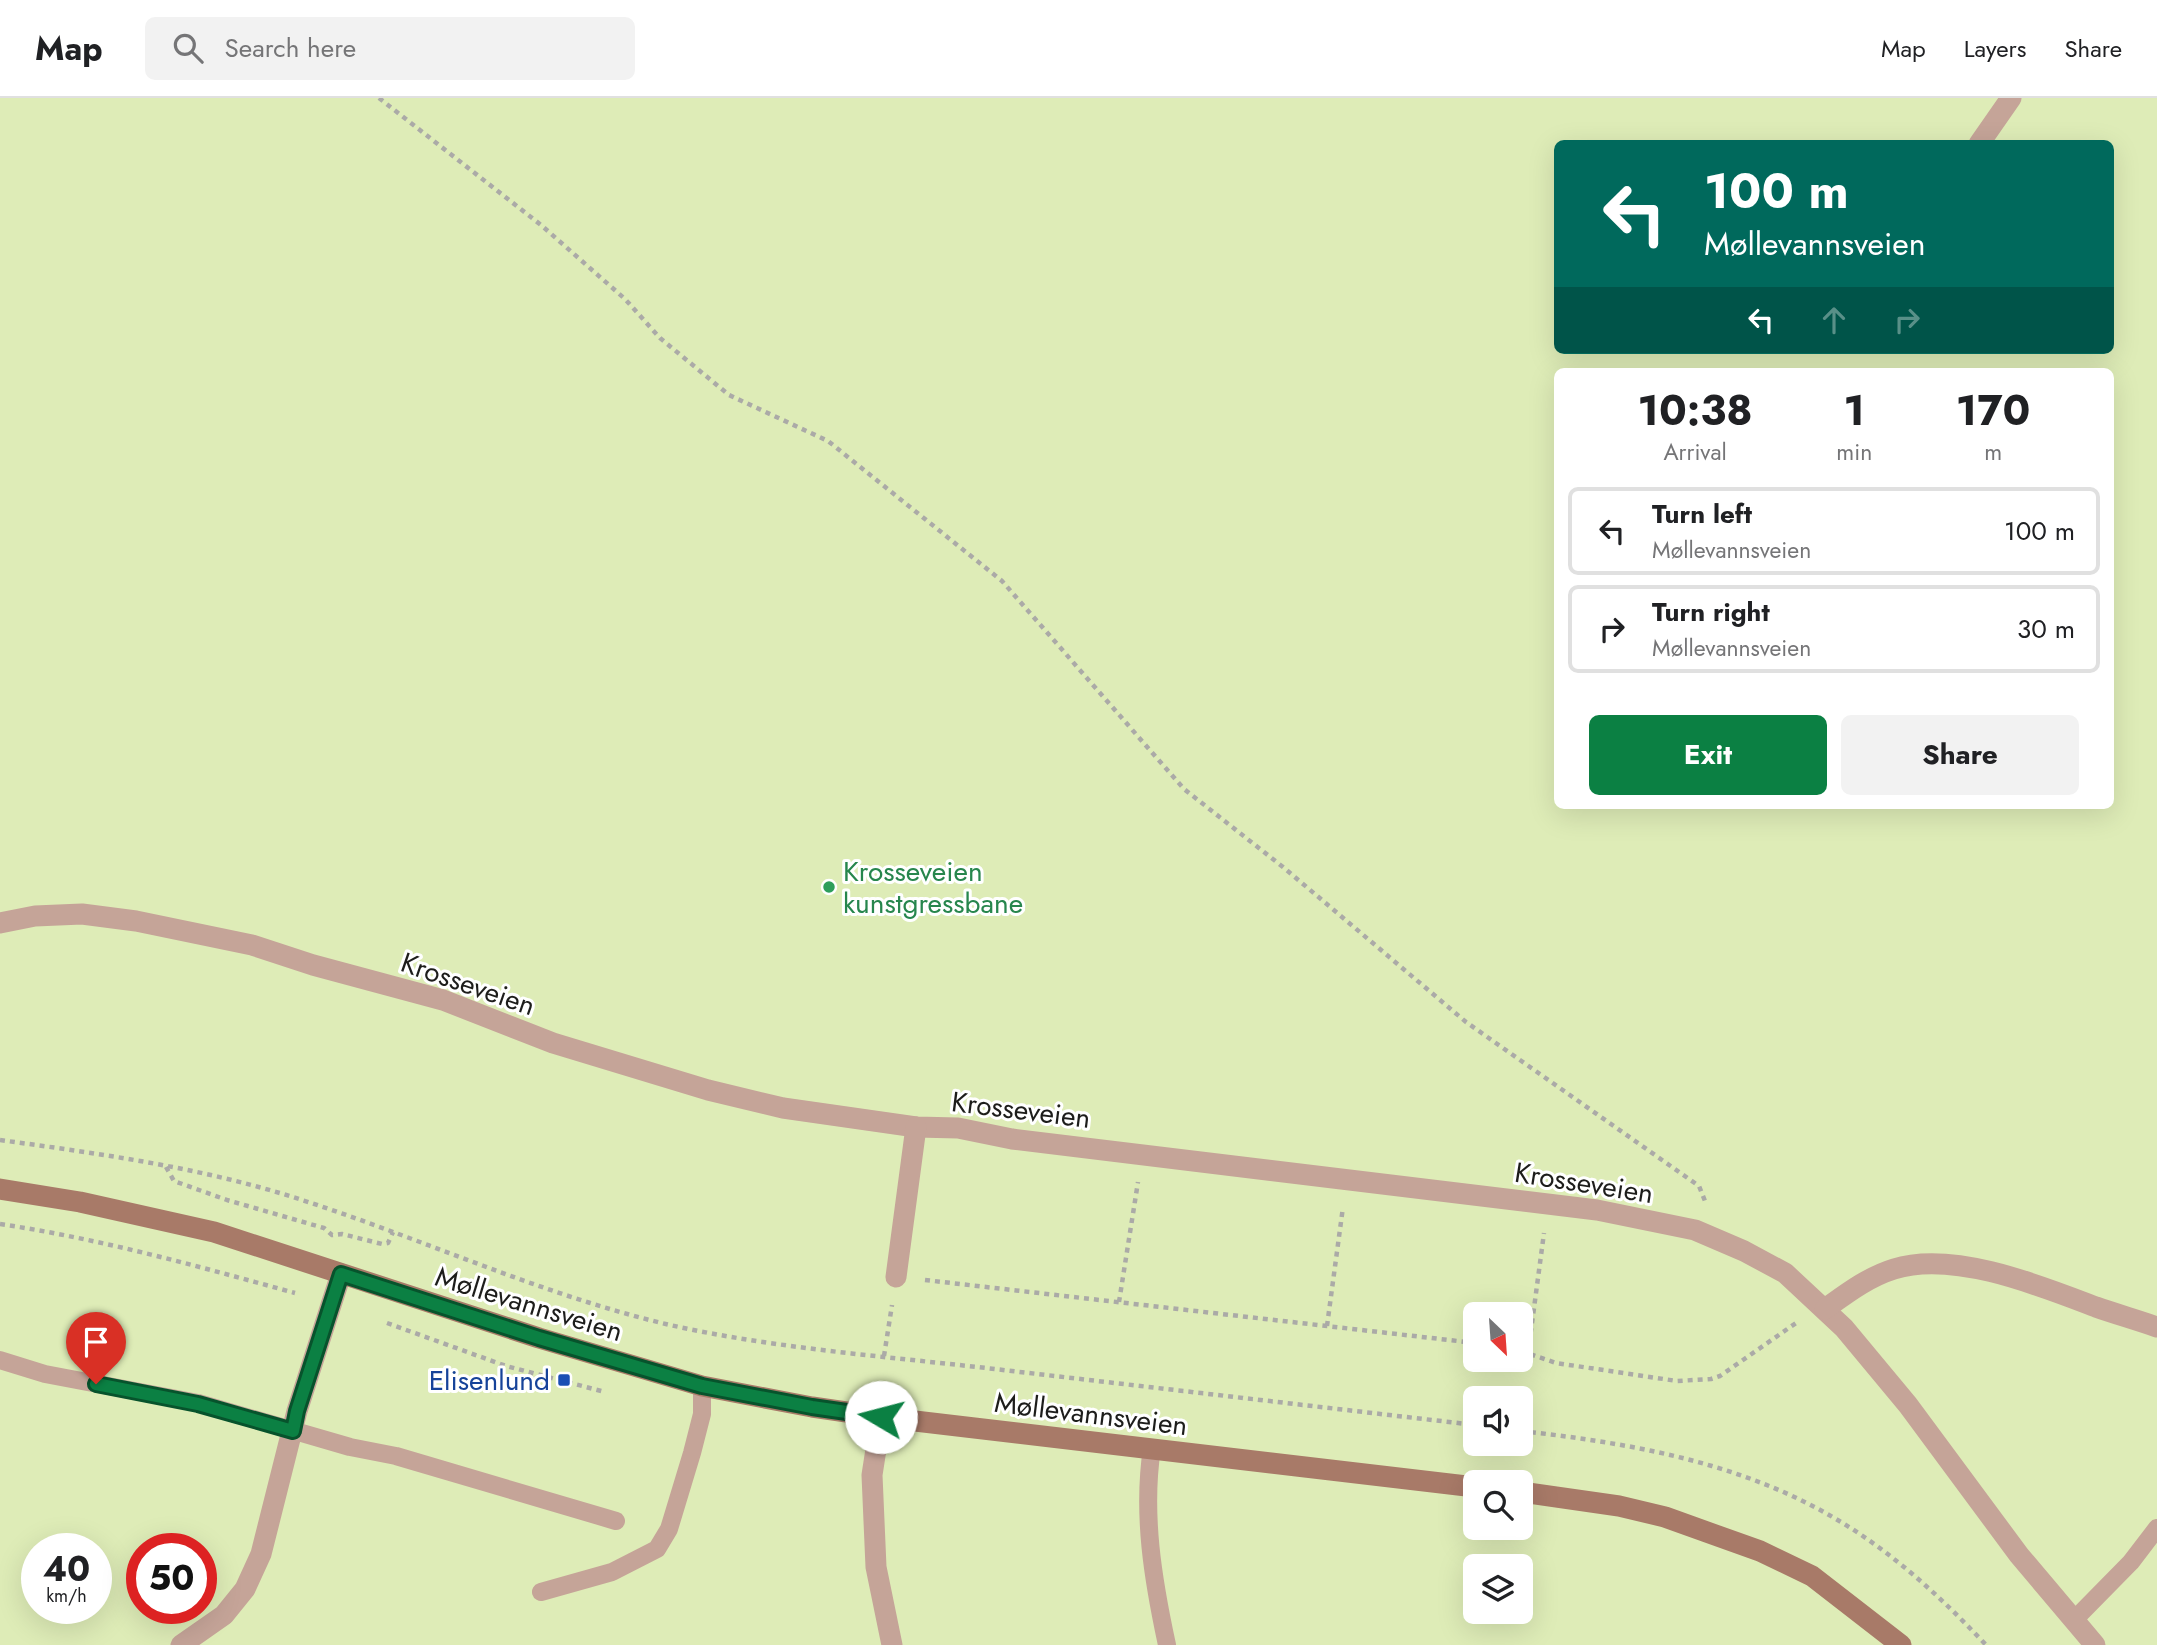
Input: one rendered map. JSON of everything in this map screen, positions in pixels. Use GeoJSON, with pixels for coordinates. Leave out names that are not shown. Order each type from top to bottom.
{"type":"FeatureCollection","features":[{"type":"Feature","properties":{"kind":"main road","name":"Møllevannsveien"},"geometry":{"type":"LineString","coordinates":[[0,1189],[80,1202],[214,1231],[539,1338],[702,1386],[881,1417],[1463,1486]]}},
{"type":"Feature","properties":{"kind":"main road"},"geometry":{"type":"LineString","coordinates":[[1533,1494],[1619,1506],[1665,1517],[1760,1551],[1812,1576],[1901,1645]]}},
{"type":"Feature","properties":{"kind":"street"},"geometry":{"type":"LineString","coordinates":[[1982,140],[2011,98]]}},
{"type":"Feature","properties":{"kind":"street","name":"Krosseveien"},"geometry":{"type":"LineString","coordinates":[[0,923],[35,916],[82,914],[136,921],[252,945],[313,965],[443,1000],[553,1044],[708,1090],[783,1108],[916,1127],[958,1128],[1012,1139],[1597,1210],[1695,1230],[1784,1273],[1844,1328],[1908,1405],[2019,1555],[2095,1645]]}},
{"type":"Feature","properties":{"kind":"street","name":"Krosseveien"},"geometry":{"type":"LineString","coordinates":[[897,1277],[916,1127]]}},
{"type":"Feature","properties":{"kind":"street"},"geometry":{"type":"LineString","coordinates":[[1825,1309],[1855,1288],[1895,1268],[1952,1265],[2037,1284],[2157,1327]]}},
{"type":"Feature","properties":{"kind":"street"},"geometry":{"type":"LineString","coordinates":[[181,1645],[224,1615],[245,1588],[261,1554],[297,1411],[341,1274]]}},
{"type":"Feature","properties":{"kind":"street"},"geometry":{"type":"LineString","coordinates":[[881,1417],[872,1475],[876,1567],[892,1645]]}},
{"type":"Feature","properties":{"kind":"lane"},"geometry":{"type":"LineString","coordinates":[[0,1360],[44,1374],[198,1404],[350,1447],[396,1456],[616,1521]]}},
{"type":"Feature","properties":{"kind":"lane"},"geometry":{"type":"LineString","coordinates":[[541,1592],[612,1572],[657,1549],[669,1529],[692,1454],[702,1414],[702,1386]]}},
{"type":"Feature","properties":{"kind":"lane"},"geometry":{"type":"LineString","coordinates":[[1152,1448],[1147,1499],[1153,1569],[1167,1645]]}},
{"type":"Feature","properties":{"kind":"lane"},"geometry":{"type":"LineString","coordinates":[[2074,1620],[2132,1562],[2157,1528]]}},
{"type":"Feature","properties":{"kind":"path"},"geometry":{"type":"LineString","coordinates":[[379,98],[541,225],[625,299],[660,338],[729,396],[828,442],[1002,581],[1184,789],[1283,867],[1466,1022],[1699,1186],[1721,1241]]}},
{"type":"Feature","properties":{"kind":"path"},"geometry":{"type":"LineString","coordinates":[[0,1140],[166,1166],[284,1194],[537,1287],[618,1312],[676,1326],[884,1356],[1463,1424]]}},
{"type":"Feature","properties":{"kind":"path"},"geometry":{"type":"LineString","coordinates":[[1119,1302],[1142,1153]]}},
{"type":"Feature","properties":{"kind":"path"},"geometry":{"type":"LineString","coordinates":[[166,1166],[174,1181],[227,1200],[324,1228],[332,1235],[342,1234],[382,1244],[388,1243],[393,1232]]}},
{"type":"Feature","properties":{"kind":"path"},"geometry":{"type":"LineString","coordinates":[[1327,1326],[1347,1179]]}},
{"type":"Feature","properties":{"kind":"path"},"geometry":{"type":"LineString","coordinates":[[1533,1316],[1548,1204]]}},
{"type":"Feature","properties":{"kind":"path"},"geometry":{"type":"LineString","coordinates":[[0,1224],[135,1249],[331,1303]]}},
{"type":"Feature","properties":{"kind":"path"},"geometry":{"type":"LineString","coordinates":[[884,1356],[897,1277],[1463,1342]]}},
{"type":"Feature","properties":{"kind":"path"},"geometry":{"type":"LineString","coordinates":[[1533,1355],[1556,1363],[1677,1381],[1712,1379],[1797,1323],[1825,1309]]}},
{"type":"Feature","properties":{"kind":"path"},"geometry":{"type":"LineString","coordinates":[[1533,1432],[1592,1439],[1666,1453],[1709,1465],[1791,1496],[1835,1519],[1882,1550],[1928,1588],[1986,1645]]}},
{"type":"Feature","properties":{"kind":"green space"},"geometry":{"type":"Polygon","coordinates":[[[0,98],[2157,98],[2157,1645],[0,1645],[0,98]]]}},
{"type":"Feature","properties":{"kind":"place","name":"Krosseveien kunstgressbane"},"geometry":{"type":"Point","coordinates":[829,887]}},
{"type":"Feature","properties":{"kind":"place","name":"Elisenlund"},"geometry":{"type":"Point","coordinates":[564,1380]}},
{"type":"Feature","properties":{"kind":"route"},"geometry":{"type":"LineString","coordinates":[[96,1384],[198,1404],[293,1431],[341,1274],[539,1338],[702,1386],[881,1417]]}}]}
